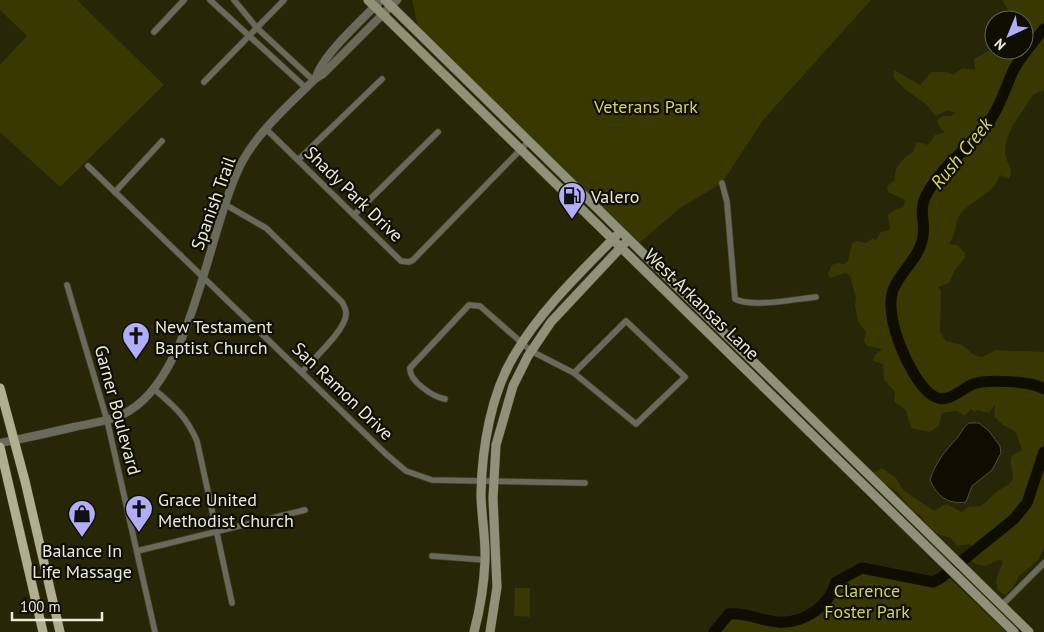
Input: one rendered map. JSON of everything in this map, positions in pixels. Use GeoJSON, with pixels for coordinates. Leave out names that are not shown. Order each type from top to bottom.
{"type":"FeatureCollection","features":[{"type":"Feature","properties":{"kind":"main road","name":"West Arkansas Lane"},"geometry":{"type":"LineString","coordinates":[[368,0],[378,3],[383,15],[1014,632]]}},
{"type":"Feature","properties":{"kind":"main road","name":"West Arkansas Lane"},"geometry":{"type":"LineString","coordinates":[[391,2],[529,141],[1029,632]]}},
{"type":"Feature","properties":{"kind":"main road"},"geometry":{"type":"LineString","coordinates":[[474,632],[480,606],[485,560],[483,456],[505,372],[522,343],[540,318],[622,231]]}},
{"type":"Feature","properties":{"kind":"main road"},"geometry":{"type":"LineString","coordinates":[[490,632],[497,587],[494,482],[496,445],[502,418],[513,386],[531,351],[551,322],[629,238]]}},
{"type":"Feature","properties":{"kind":"main road"},"geometry":{"type":"LineString","coordinates":[[0,388],[60,632]]}},
{"type":"Feature","properties":{"kind":"main road"},"geometry":{"type":"LineString","coordinates":[[0,447],[43,632]]}},
{"type":"Feature","properties":{"kind":"street"},"geometry":{"type":"LineString","coordinates":[[154,32],[184,0]]}},
{"type":"Feature","properties":{"kind":"street"},"geometry":{"type":"LineString","coordinates":[[210,0],[238,28],[250,35],[306,88]]}},
{"type":"Feature","properties":{"kind":"street"},"geometry":{"type":"LineString","coordinates":[[234,0],[257,28],[314,79]]}},
{"type":"Feature","properties":{"kind":"street"},"geometry":{"type":"LineString","coordinates":[[204,82],[284,0]]}},
{"type":"Feature","properties":{"kind":"street","name":"Spanish Trail"},"geometry":{"type":"LineString","coordinates":[[0,443],[107,420],[130,411],[154,389],[173,358],[188,322],[226,205],[246,155],[266,130],[314,79],[322,74],[383,15],[391,2]]}},
{"type":"Feature","properties":{"kind":"street","name":"Spanish Trail"},"geometry":{"type":"LineString","coordinates":[[314,79],[318,69],[378,3]]}},
{"type":"Feature","properties":{"kind":"street"},"geometry":{"type":"LineString","coordinates":[[298,160],[382,79]]}},
{"type":"Feature","properties":{"kind":"street","name":"Shady Park Drive"},"geometry":{"type":"LineString","coordinates":[[266,130],[401,261],[410,262],[529,141]]}},
{"type":"Feature","properties":{"kind":"street"},"geometry":{"type":"LineString","coordinates":[[354,215],[438,132]]}},
{"type":"Feature","properties":{"kind":"street"},"geometry":{"type":"LineString","coordinates":[[115,192],[162,141]]}},
{"type":"Feature","properties":{"kind":"street","name":"San Ramon Drive"},"geometry":{"type":"LineString","coordinates":[[88,166],[406,471],[432,480],[585,483]]}},
{"type":"Feature","properties":{"kind":"street"},"geometry":{"type":"LineString","coordinates":[[722,183],[727,202],[735,298],[742,301],[777,302],[816,297]]}},
{"type":"Feature","properties":{"kind":"street"},"geometry":{"type":"LineString","coordinates":[[226,205],[266,228],[342,302],[346,311],[345,322],[302,372]]}},
{"type":"Feature","properties":{"kind":"street","name":"Garner Boulevard"},"geometry":{"type":"LineString","coordinates":[[67,285],[107,420],[156,632]]}},
{"type":"Feature","properties":{"kind":"street"},"geometry":{"type":"LineString","coordinates":[[445,399],[434,396],[412,377],[410,368],[466,308],[475,304],[480,306],[531,351],[574,373],[636,424],[685,377],[626,321],[574,373]]}},
{"type":"Feature","properties":{"kind":"street"},"geometry":{"type":"LineString","coordinates":[[154,389],[181,412],[189,422],[198,441],[232,603]]}},
{"type":"Feature","properties":{"kind":"street"},"geometry":{"type":"LineString","coordinates":[[137,551],[305,510]]}},
{"type":"Feature","properties":{"kind":"street"},"geometry":{"type":"LineString","coordinates":[[432,556],[485,560]]}},
{"type":"Feature","properties":{"kind":"street"},"geometry":{"type":"LineString","coordinates":[[1002,605],[1044,563]]}},
{"type":"Feature","properties":{"kind":"green space"},"geometry":{"type":"Polygon","coordinates":[[[0,0],[77,0],[164,85],[60,187],[0,132],[0,65],[27,36],[0,10],[0,0]]]}},
{"type":"Feature","properties":{"kind":"green space","name":"Veterans Park"},"geometry":{"type":"Polygon","coordinates":[[[412,0],[871,0],[764,119],[722,183],[680,208],[637,245],[419,32],[412,0]]]}},
{"type":"Feature","properties":{"kind":"green space"},"geometry":{"type":"Polygon","coordinates":[[[1002,0],[1044,0],[1044,90],[1033,95],[1011,129],[1005,152],[1011,170],[1010,177],[1008,179],[1000,175],[997,182],[988,192],[966,208],[959,216],[949,244],[957,245],[965,253],[965,258],[955,270],[949,283],[938,287],[941,291],[940,332],[946,341],[962,345],[974,355],[982,357],[996,350],[1044,352],[1044,548],[1037,561],[1019,576],[1013,588],[1005,595],[998,591],[996,582],[1003,561],[999,560],[985,566],[973,563],[970,558],[972,547],[970,544],[957,546],[951,538],[937,534],[897,492],[874,476],[874,472],[882,468],[896,478],[903,490],[934,511],[946,504],[962,512],[968,507],[981,506],[1011,482],[1013,476],[1012,456],[1022,451],[1016,432],[1003,425],[994,416],[995,405],[989,413],[978,410],[974,412],[971,409],[965,416],[957,411],[942,413],[939,426],[930,432],[911,428],[906,410],[894,402],[895,392],[884,380],[883,364],[873,361],[875,355],[882,349],[867,346],[864,341],[866,332],[858,322],[855,306],[856,298],[850,276],[846,273],[830,278],[828,273],[832,265],[837,263],[844,264],[848,261],[852,243],[857,241],[866,243],[873,238],[876,240],[881,232],[890,230],[888,215],[896,209],[903,207],[905,200],[888,192],[887,186],[895,180],[897,168],[913,152],[916,143],[928,145],[935,135],[945,132],[940,128],[937,121],[942,117],[951,116],[955,113],[948,110],[935,116],[927,105],[906,90],[893,77],[894,70],[920,85],[931,72],[947,72],[953,75],[962,68],[975,70],[974,59],[984,53],[984,60],[1034,60],[1034,10],[1008,10],[1002,0]]]}},
{"type":"Feature","properties":{"kind":"green space","name":"Clarence Foster Park"},"geometry":{"type":"Polygon","coordinates":[[[862,568],[933,582],[945,574],[1006,632],[714,632],[729,614],[742,614],[778,622],[797,620],[814,612],[821,606],[833,591],[836,582],[862,568]]]}},
{"type":"Feature","properties":{"kind":"green space"},"geometry":{"type":"Polygon","coordinates":[[[515,588],[530,588],[530,617],[514,616],[515,588]]]}},
{"type":"Feature","properties":{"kind":"shaded area"},"geometry":{"type":"Polygon","coordinates":[[[969,423],[979,423],[989,431],[1000,446],[1001,453],[992,470],[972,486],[966,502],[949,501],[936,491],[930,480],[941,458],[969,423]]]}},
{"type":"Feature","properties":{"kind":"waterway","name":"Rush Creek"},"geometry":{"type":"LineString","coordinates":[[1044,29],[1016,65],[989,122],[937,178],[926,196],[922,210],[924,227],[920,248],[896,283],[891,301],[895,329],[906,359],[921,384],[933,396],[945,399],[980,382],[1030,384],[1044,389]]}},
{"type":"Feature","properties":{"kind":"waterway","name":"Rush Creek"},"geometry":{"type":"LineString","coordinates":[[714,632],[729,614],[742,614],[778,622],[788,622],[806,617],[828,599],[836,582],[862,568],[933,582],[941,578],[1014,519],[1027,503],[1044,452]]}},
{"type":"Feature","properties":{"kind":"place","name":"Valero"},"geometry":{"type":"Point","coordinates":[572,220]}},
{"type":"Feature","properties":{"kind":"place","name":"New Testament Baptist Church"},"geometry":{"type":"Point","coordinates":[136,360]}},
{"type":"Feature","properties":{"kind":"place","name":"Grace United Methodist Church"},"geometry":{"type":"Point","coordinates":[139,533]}},
{"type":"Feature","properties":{"kind":"place","name":"Balance In Life Massage"},"geometry":{"type":"Point","coordinates":[82,538]}}]}
